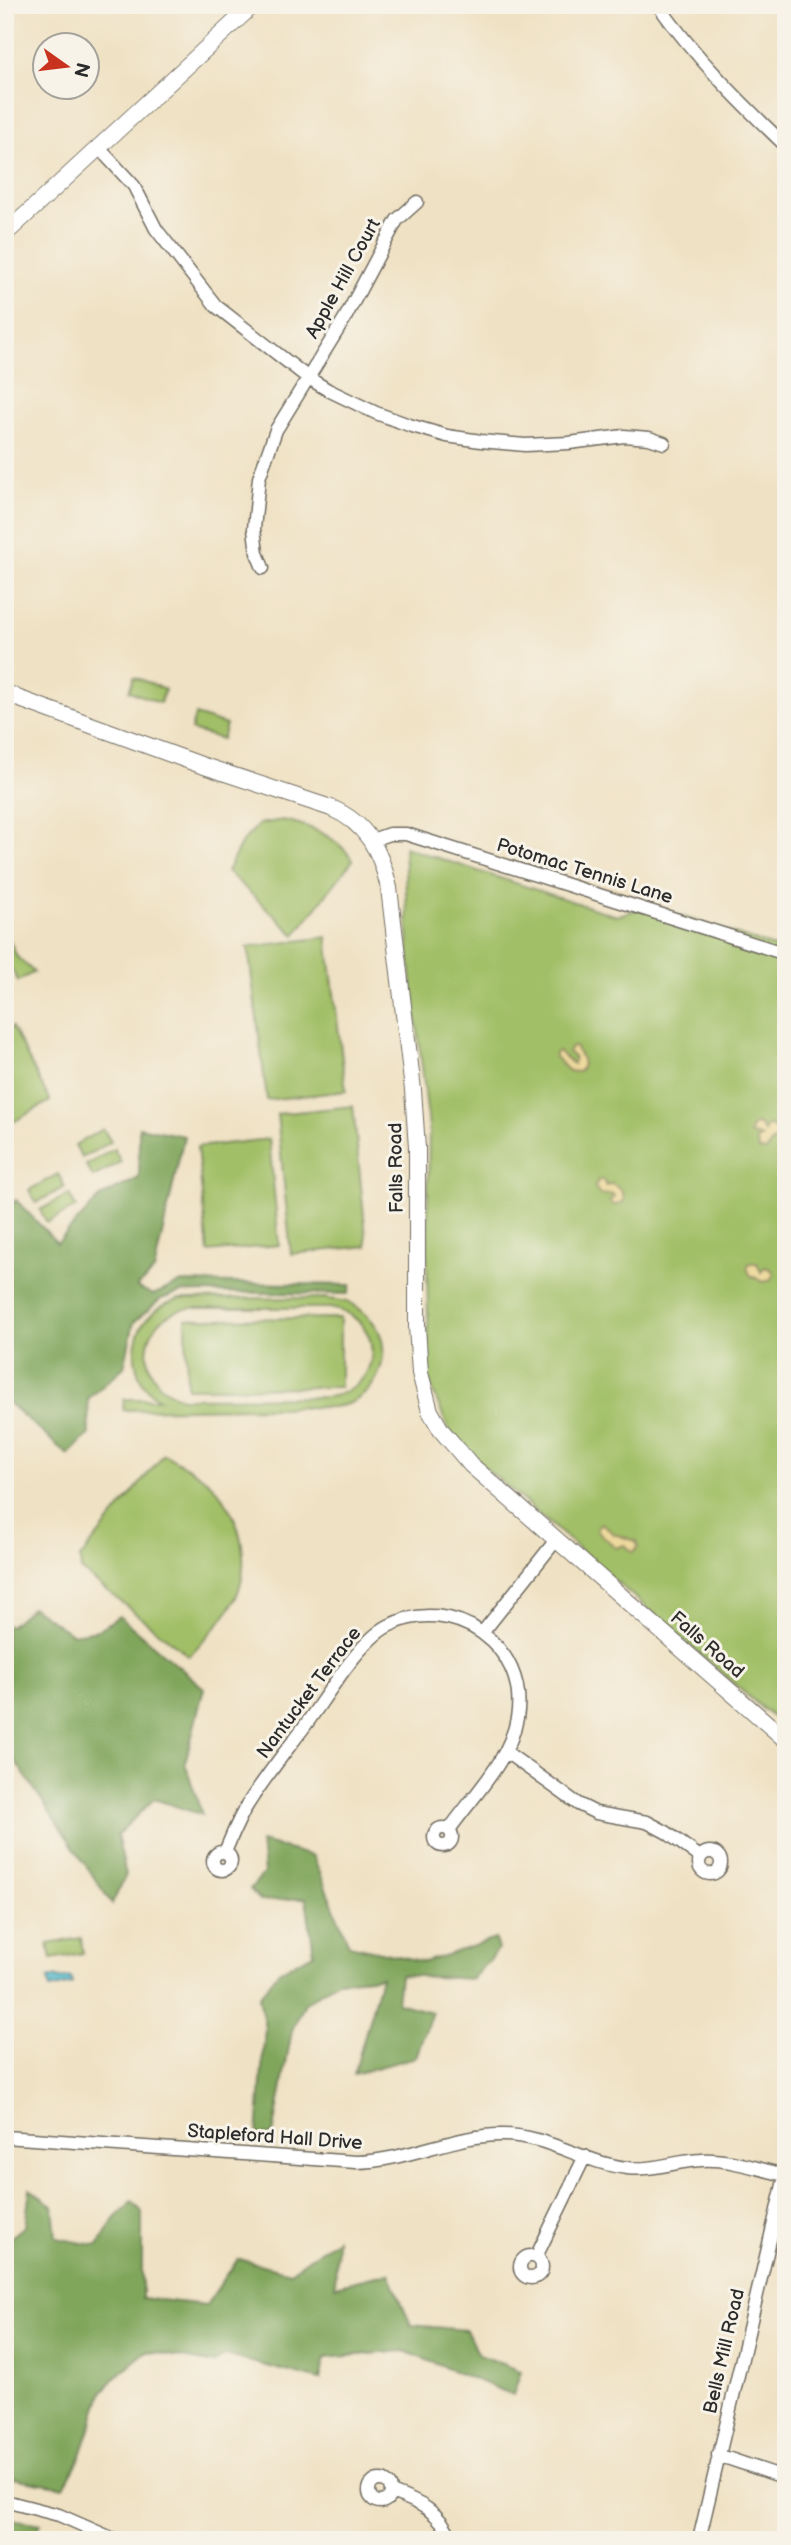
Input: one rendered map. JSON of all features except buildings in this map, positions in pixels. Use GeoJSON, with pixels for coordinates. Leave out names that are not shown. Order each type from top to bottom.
{"type":"FeatureCollection","features":[{"type":"Feature","properties":{"kind":"main road"},"geometry":{"type":"LineString","coordinates":[[5,234],[253,5]]}},
{"type":"Feature","properties":{"kind":"main road","name":"Falls Road"},"geometry":{"type":"LineString","coordinates":[[5,692],[201,765],[331,807],[349,817],[372,840],[384,866],[389,888],[414,1090],[420,1373],[424,1393],[441,1430],[455,1448],[556,1540],[786,1740]]}},
{"type":"Feature","properties":{"kind":"street"},"geometry":{"type":"LineString","coordinates":[[659,5],[681,37],[718,80],[786,146]]}},
{"type":"Feature","properties":{"kind":"street"},"geometry":{"type":"LineString","coordinates":[[99,148],[134,186],[156,229],[216,306],[307,377],[376,413],[447,436],[525,445],[624,436],[649,438],[664,443]]}},
{"type":"Feature","properties":{"kind":"street","name":"Apple Hill Court"},"geometry":{"type":"LineString","coordinates":[[263,568],[257,553],[254,529],[259,478],[276,430],[345,318],[397,220],[416,202]]}},
{"type":"Feature","properties":{"kind":"street","name":"Potomac Tennis Lane"},"geometry":{"type":"LineString","coordinates":[[372,840],[389,834],[406,834],[786,954]]}},
{"type":"Feature","properties":{"kind":"street"},"geometry":{"type":"LineString","coordinates":[[483,1632],[556,1540]]}},
{"type":"Feature","properties":{"kind":"street","name":"Nantucket Terrace"},"geometry":{"type":"LineString","coordinates":[[225,1852],[248,1804],[372,1637],[391,1625],[419,1617],[452,1619],[483,1632],[510,1666],[518,1691],[517,1718],[506,1752],[449,1830]]}},
{"type":"Feature","properties":{"kind":"street"},"geometry":{"type":"LineString","coordinates":[[506,1752],[578,1804],[596,1813],[647,1822],[666,1832],[700,1857]]}},
{"type":"Feature","properties":{"kind":"street","name":"Stapleford Hall Drive"},"geometry":{"type":"LineString","coordinates":[[5,2137],[356,2162],[399,2158],[474,2138],[503,2135],[543,2141],[605,2163],[638,2169],[714,2160],[785,2174]]}},
{"type":"Feature","properties":{"kind":"street"},"geometry":{"type":"LineString","coordinates":[[536,2257],[585,2157]]}},
{"type":"Feature","properties":{"kind":"street","name":"Bells Mill Road"},"geometry":{"type":"LineString","coordinates":[[699,2540],[785,2174]]}},
{"type":"Feature","properties":{"kind":"street"},"geometry":{"type":"LineString","coordinates":[[718,2455],[786,2478]]}},
{"type":"Feature","properties":{"kind":"street"},"geometry":{"type":"LineString","coordinates":[[391,2492],[432,2510],[452,2540]]}},
{"type":"Feature","properties":{"kind":"street"},"geometry":{"type":"LineString","coordinates":[[5,2501],[57,2515],[116,2540]]}},
{"type":"Feature","properties":{"kind":"green space"},"geometry":{"type":"Polygon","coordinates":[[[134,677],[165,689],[160,703],[129,691],[134,677]]]}},
{"type":"Feature","properties":{"kind":"green space"},"geometry":{"type":"Polygon","coordinates":[[[195,715],[226,725],[222,739],[191,730],[195,715]]]}},
{"type":"Feature","properties":{"kind":"green space"},"geometry":{"type":"Polygon","coordinates":[[[283,820],[303,825],[331,838],[353,860],[295,935],[227,871],[242,842],[259,824],[283,820]]]}},
{"type":"Feature","properties":{"kind":"green space"},"geometry":{"type":"Polygon","coordinates":[[[404,847],[617,916],[648,905],[786,951],[786,1729],[480,1463],[449,1431],[429,1381],[429,1127],[409,955],[404,847]]]}},
{"type":"Feature","properties":{"kind":"green space"},"geometry":{"type":"Polygon","coordinates":[[[5,931],[17,957],[34,972],[18,981],[5,957],[5,931]]]}},
{"type":"Feature","properties":{"kind":"green space"},"geometry":{"type":"Polygon","coordinates":[[[327,937],[346,1091],[267,1100],[248,947],[327,937]]]}},
{"type":"Feature","properties":{"kind":"green space"},"geometry":{"type":"Polygon","coordinates":[[[12,1027],[50,1101],[8,1125],[5,1120],[5,1031],[12,1027]]]}},
{"type":"Feature","properties":{"kind":"green space"},"geometry":{"type":"Polygon","coordinates":[[[353,1106],[367,1246],[291,1254],[277,1114],[353,1106]]]}},
{"type":"Feature","properties":{"kind":"green space"},"geometry":{"type":"Polygon","coordinates":[[[139,1127],[184,1136],[154,1271],[137,1287],[153,1295],[182,1282],[351,1285],[348,1294],[182,1292],[161,1299],[134,1322],[124,1367],[88,1399],[89,1434],[68,1455],[5,1400],[5,1210],[16,1200],[57,1243],[100,1197],[139,1178],[139,1127]]]}},
{"type":"Feature","properties":{"kind":"green space"},"geometry":{"type":"Polygon","coordinates":[[[103,1129],[111,1142],[82,1158],[75,1145],[103,1129]]]}},
{"type":"Feature","properties":{"kind":"green space"},"geometry":{"type":"Polygon","coordinates":[[[269,1139],[279,1245],[208,1252],[197,1147],[269,1139]]]}},
{"type":"Feature","properties":{"kind":"green space"},"geometry":{"type":"Polygon","coordinates":[[[114,1149],[121,1162],[93,1177],[86,1165],[114,1149]]]}},
{"type":"Feature","properties":{"kind":"green space"},"geometry":{"type":"Polygon","coordinates":[[[58,1174],[65,1187],[36,1203],[29,1190],[58,1174]]]}},
{"type":"Feature","properties":{"kind":"green space"},"geometry":{"type":"Polygon","coordinates":[[[69,1194],[76,1207],[47,1223],[40,1210],[69,1194]]]}},
{"type":"Feature","properties":{"kind":"green space"},"geometry":{"type":"Polygon","coordinates":[[[326,1298],[347,1302],[364,1313],[379,1332],[383,1343],[381,1367],[370,1388],[361,1397],[334,1407],[123,1410],[124,1399],[159,1399],[143,1384],[138,1374],[136,1340],[149,1316],[179,1299],[326,1298]],[[191,1308],[173,1312],[160,1322],[151,1334],[148,1364],[154,1378],[166,1390],[182,1398],[327,1397],[346,1392],[360,1381],[368,1368],[372,1353],[369,1338],[362,1325],[349,1314],[330,1308],[191,1308]]]}},
{"type":"Feature","properties":{"kind":"green space"},"geometry":{"type":"Polygon","coordinates":[[[340,1318],[340,1387],[187,1388],[186,1319],[340,1318]]]}},
{"type":"Feature","properties":{"kind":"green space"},"geometry":{"type":"Polygon","coordinates":[[[164,1454],[214,1486],[233,1515],[242,1548],[241,1582],[236,1597],[221,1621],[189,1656],[81,1570],[80,1558],[164,1454]]]}},
{"type":"Feature","properties":{"kind":"green space"},"geometry":{"type":"Polygon","coordinates":[[[32,1607],[72,1634],[98,1630],[119,1616],[204,1688],[185,1763],[202,1815],[154,1799],[117,1835],[126,1875],[112,1904],[5,1746],[5,1625],[10,1626],[32,1607]]]}},
{"type":"Feature","properties":{"kind":"green space"},"geometry":{"type":"Polygon","coordinates":[[[261,1842],[313,1856],[349,1945],[425,1962],[495,1939],[498,1950],[472,1979],[400,1975],[397,2003],[432,2012],[416,2057],[354,2074],[381,1977],[338,1981],[305,2003],[292,2030],[273,2135],[257,2135],[265,2028],[259,1997],[278,1972],[314,1954],[306,1898],[260,1901],[250,1889],[264,1873],[261,1842]]]}},
{"type":"Feature","properties":{"kind":"green space"},"geometry":{"type":"Polygon","coordinates":[[[81,1938],[83,1953],[51,1959],[48,1944],[81,1938]]]}},
{"type":"Feature","properties":{"kind":"green space"},"geometry":{"type":"Polygon","coordinates":[[[30,2189],[53,2206],[56,2238],[98,2246],[114,2219],[132,2201],[142,2212],[142,2298],[206,2305],[238,2259],[290,2272],[337,2239],[335,2286],[389,2273],[411,2325],[466,2330],[479,2355],[521,2371],[513,2395],[404,2351],[325,2358],[320,2380],[225,2355],[214,2364],[147,2351],[103,2391],[80,2458],[64,2487],[5,2477],[5,2242],[25,2226],[30,2189]]]}},
{"type":"Feature","properties":{"kind":"green space"},"geometry":{"type":"Polygon","coordinates":[[[5,2518],[41,2524],[32,2540],[5,2540],[5,2518]]]}},
{"type":"Feature","properties":{"kind":"sand"},"geometry":{"type":"Polygon","coordinates":[[[575,1047],[582,1060],[579,1072],[569,1071],[555,1057],[558,1051],[573,1065],[574,1057],[568,1052],[575,1047]]]}},
{"type":"Feature","properties":{"kind":"sand"},"geometry":{"type":"Polygon","coordinates":[[[755,1124],[760,1125],[764,1132],[767,1126],[771,1126],[781,1135],[780,1140],[773,1141],[766,1151],[759,1150],[756,1140],[762,1137],[750,1135],[755,1124]]]}},
{"type":"Feature","properties":{"kind":"sand"},"geometry":{"type":"Polygon","coordinates":[[[598,1180],[603,1180],[606,1186],[612,1184],[621,1190],[624,1198],[622,1204],[612,1205],[610,1200],[614,1197],[613,1194],[600,1195],[595,1187],[598,1180]]]}},
{"type":"Feature","properties":{"kind":"sand"},"geometry":{"type":"Polygon","coordinates":[[[750,1263],[757,1263],[761,1272],[765,1267],[771,1269],[774,1274],[770,1280],[764,1282],[750,1275],[747,1267],[750,1263]]]}},
{"type":"Feature","properties":{"kind":"sand"},"geometry":{"type":"Polygon","coordinates":[[[602,1523],[614,1534],[636,1541],[638,1547],[635,1551],[632,1552],[625,1545],[615,1548],[597,1528],[602,1523]]]}},
{"type":"Feature","properties":{"kind":"water"},"geometry":{"type":"Polygon","coordinates":[[[71,1977],[72,1984],[50,1989],[48,1979],[71,1977]]]}}]}
